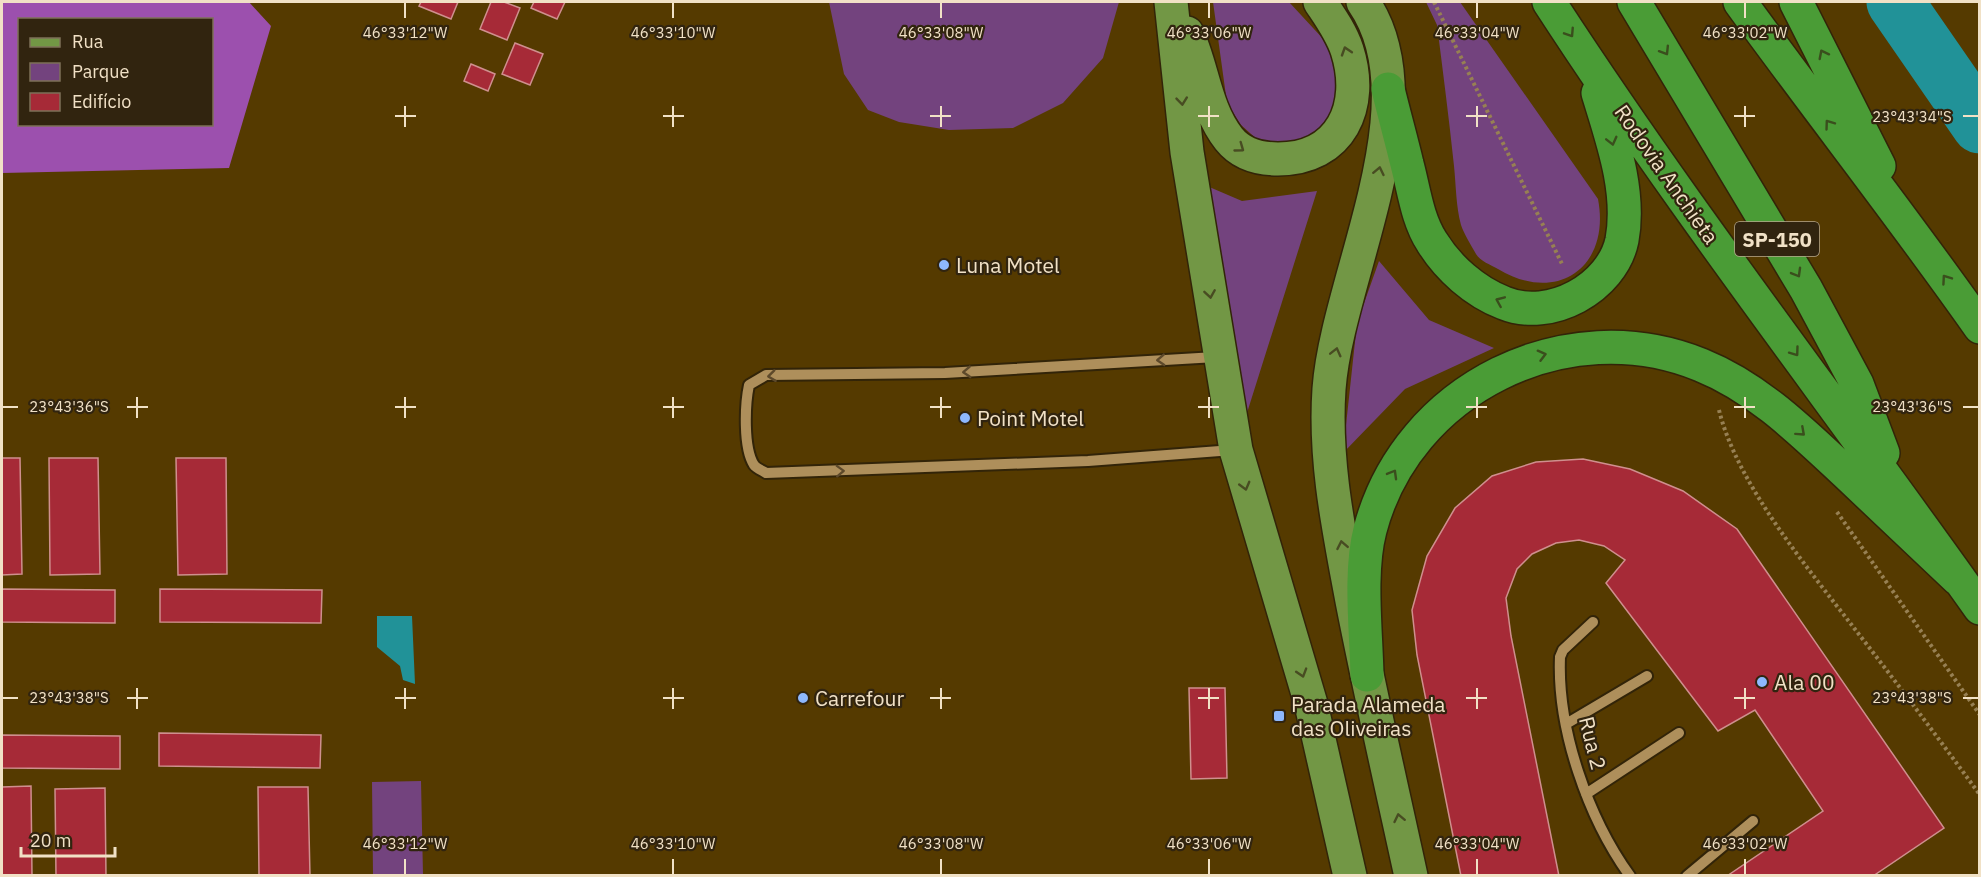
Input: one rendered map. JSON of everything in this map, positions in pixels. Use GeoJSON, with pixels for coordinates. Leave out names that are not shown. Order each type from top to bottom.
{"type":"FeatureCollection","features":[{"type":"Feature","properties":{"kind":"highway","name":"Rodovia Anchieta"},"geometry":{"type":"LineString","coordinates":[[1549,2],[1693,214],[1896,489],[1980,608]]}},
{"type":"Feature","properties":{"kind":"highway","name":"Rodovia Anchieta"},"geometry":{"type":"LineString","coordinates":[[1634,2],[1806,288],[1857,384],[1896,489]]}},
{"type":"Feature","properties":{"kind":"highway"},"geometry":{"type":"LineString","coordinates":[[1740,2],[1835,132],[1905,219],[1980,327]]}},
{"type":"Feature","properties":{"kind":"highway"},"geometry":{"type":"LineString","coordinates":[[1796,2],[1905,219]]}},
{"type":"Feature","properties":{"kind":"highway"},"geometry":{"type":"LineString","coordinates":[[1388,89],[1416,205],[1431,240],[1449,264],[1479,290],[1505,304],[1544,306],[1578,297],[1597,284],[1608,272],[1619,248],[1623,225],[1622,183],[1590,65]]}},
{"type":"Feature","properties":{"kind":"highway"},"geometry":{"type":"LineString","coordinates":[[1367,675],[1366,560],[1369,531],[1387,485],[1420,435],[1467,393],[1508,368],[1553,352],[1602,347],[1649,350],[1701,365],[1749,390],[1801,432],[1959,579]]}},
{"type":"Feature","properties":{"kind":"main road"},"geometry":{"type":"LineString","coordinates":[[1172,2],[1189,36],[1215,117],[1222,128],[1237,147],[1259,158],[1273,159],[1307,157],[1319,152],[1337,135],[1348,114],[1350,63],[1342,39],[1320,2]]}},
{"type":"Feature","properties":{"kind":"main road"},"geometry":{"type":"LineString","coordinates":[[1172,2],[1187,152],[1236,450],[1311,704],[1350,876]]}},
{"type":"Feature","properties":{"kind":"main road"},"geometry":{"type":"LineString","coordinates":[[1363,2],[1382,39],[1388,89],[1380,165],[1334,360],[1329,397],[1328,435],[1333,494],[1367,675],[1411,876]]}},
{"type":"Feature","properties":{"kind":"lane"},"geometry":{"type":"LineString","coordinates":[[1220,357],[945,373],[766,375],[749,385],[745,405],[747,436],[754,465],[766,473],[1088,461],[1236,450]]}},
{"type":"Feature","properties":{"kind":"lane","name":"Rua 2"},"geometry":{"type":"LineString","coordinates":[[1593,622],[1563,650],[1560,657],[1566,724],[1586,794],[1612,852],[1630,876]]}},
{"type":"Feature","properties":{"kind":"lane"},"geometry":{"type":"LineString","coordinates":[[1566,724],[1647,676]]}},
{"type":"Feature","properties":{"kind":"lane"},"geometry":{"type":"LineString","coordinates":[[1586,794],[1679,733]]}},
{"type":"Feature","properties":{"kind":"lane"},"geometry":{"type":"LineString","coordinates":[[1687,876],[1753,821]]}},
{"type":"Feature","properties":{"kind":"path"},"geometry":{"type":"LineString","coordinates":[[1434,2],[1578,297]]}},
{"type":"Feature","properties":{"kind":"path"},"geometry":{"type":"LineString","coordinates":[[1727,408],[1717,403],[1726,440],[1743,472],[1807,568],[1928,723],[1980,795]]}},
{"type":"Feature","properties":{"kind":"path"},"geometry":{"type":"LineString","coordinates":[[1831,504],[1980,715]]}},
{"type":"Feature","properties":{"kind":"green space"},"geometry":{"type":"Polygon","coordinates":[[[829,2],[1119,2],[1103,58],[1063,103],[1013,128],[949,130],[899,122],[868,110],[844,74],[829,2]]]}},
{"type":"Feature","properties":{"kind":"green space"},"geometry":{"type":"Polygon","coordinates":[[[1213,2],[1289,2],[1326,42],[1340,64],[1331,131],[1287,145],[1260,142],[1241,125],[1227,103],[1213,2]]]}},
{"type":"Feature","properties":{"kind":"green space"},"geometry":{"type":"Polygon","coordinates":[[[1426,2],[1460,2],[1598,199],[1600,223],[1596,244],[1588,261],[1575,273],[1559,281],[1540,283],[1520,279],[1480,259],[1468,240],[1458,211],[1437,25],[1426,2]]]}},
{"type":"Feature","properties":{"kind":"green space"},"geometry":{"type":"Polygon","coordinates":[[[1207,186],[1242,201],[1317,191],[1246,416],[1207,186]]]}},
{"type":"Feature","properties":{"kind":"green space"},"geometry":{"type":"Polygon","coordinates":[[[1379,261],[1429,320],[1494,348],[1405,389],[1343,453],[1357,323],[1379,261]]]}},
{"type":"Feature","properties":{"kind":"green space"},"geometry":{"type":"Polygon","coordinates":[[[421,781],[423,875],[373,875],[372,782],[421,781]]]}},
{"type":"Feature","properties":{"kind":"shaded area"},"geometry":{"type":"Polygon","coordinates":[[[2,2],[249,2],[271,26],[229,168],[2,173],[2,2]]]}},
{"type":"Feature","properties":{"kind":"water"},"geometry":{"type":"Polygon","coordinates":[[[377,616],[412,616],[415,684],[403,680],[400,666],[377,647],[377,616]]]}},
{"type":"Feature","properties":{"kind":"building"},"geometry":{"type":"Polygon","coordinates":[[[421,2],[458,2],[451,19],[419,6],[421,2]]]}},
{"type":"Feature","properties":{"kind":"building"},"geometry":{"type":"Polygon","coordinates":[[[491,2],[504,2],[520,8],[507,40],[480,29],[491,2]]]}},
{"type":"Feature","properties":{"kind":"building"},"geometry":{"type":"Polygon","coordinates":[[[534,2],[565,2],[557,19],[531,8],[534,2]]]}},
{"type":"Feature","properties":{"kind":"building"},"geometry":{"type":"Polygon","coordinates":[[[515,43],[543,54],[530,85],[502,74],[515,43]]]}},
{"type":"Feature","properties":{"kind":"building"},"geometry":{"type":"Polygon","coordinates":[[[471,64],[495,74],[488,91],[464,81],[471,64]]]}},
{"type":"Feature","properties":{"kind":"building"},"geometry":{"type":"Polygon","coordinates":[[[2,458],[20,458],[22,574],[2,575],[2,458]]]}},
{"type":"Feature","properties":{"kind":"building"},"geometry":{"type":"Polygon","coordinates":[[[49,458],[98,458],[100,574],[50,575],[49,458]]]}},
{"type":"Feature","properties":{"kind":"building"},"geometry":{"type":"Polygon","coordinates":[[[176,458],[226,458],[227,574],[178,575],[176,458]]]}},
{"type":"Feature","properties":{"kind":"building","name":"Ala 00"},"geometry":{"type":"Polygon","coordinates":[[[1583,459],[1630,469],[1683,491],[1737,529],[1944,828],[1873,876],[1727,876],[1823,811],[1755,710],[1718,731],[1606,583],[1625,560],[1604,546],[1579,540],[1556,543],[1532,554],[1517,569],[1506,598],[1511,636],[1559,876],[1461,876],[1417,655],[1412,610],[1427,556],[1455,508],[1492,476],[1536,462],[1583,459]]]}},
{"type":"Feature","properties":{"kind":"building"},"geometry":{"type":"Polygon","coordinates":[[[2,589],[115,590],[115,623],[2,622],[2,589]]]}},
{"type":"Feature","properties":{"kind":"building"},"geometry":{"type":"Polygon","coordinates":[[[160,589],[322,590],[321,623],[160,622],[160,589]]]}},
{"type":"Feature","properties":{"kind":"building"},"geometry":{"type":"Polygon","coordinates":[[[1189,688],[1225,688],[1227,778],[1191,779],[1189,688]]]}},
{"type":"Feature","properties":{"kind":"building"},"geometry":{"type":"Polygon","coordinates":[[[159,733],[321,735],[320,768],[159,766],[159,733]]]}},
{"type":"Feature","properties":{"kind":"building"},"geometry":{"type":"Polygon","coordinates":[[[2,735],[120,736],[120,769],[2,768],[2,735]]]}},
{"type":"Feature","properties":{"kind":"building"},"geometry":{"type":"Polygon","coordinates":[[[31,786],[32,876],[2,876],[2,787],[31,786]]]}},
{"type":"Feature","properties":{"kind":"building"},"geometry":{"type":"Polygon","coordinates":[[[258,787],[308,787],[310,876],[259,876],[258,787]]]}},
{"type":"Feature","properties":{"kind":"building"},"geometry":{"type":"Polygon","coordinates":[[[105,788],[106,876],[56,876],[55,789],[105,788]]]}},
{"type":"Feature","properties":{"kind":"waterway"},"geometry":{"type":"LineString","coordinates":[[1895,2],[1980,125]]}},
{"type":"Feature","properties":{"kind":"place","name":"Luna Motel"},"geometry":{"type":"Point","coordinates":[944,265]}},
{"type":"Feature","properties":{"kind":"place","name":"Point Motel"},"geometry":{"type":"Point","coordinates":[965,418]}},
{"type":"Feature","properties":{"kind":"place","name":"Ala 00"},"geometry":{"type":"Point","coordinates":[1762,682]}},
{"type":"Feature","properties":{"kind":"place","name":"Carrefour"},"geometry":{"type":"Point","coordinates":[803,698]}},
{"type":"Feature","properties":{"kind":"place","name":"Parada Alameda das Oliveiras"},"geometry":{"type":"Point","coordinates":[1279,716]}}]}
